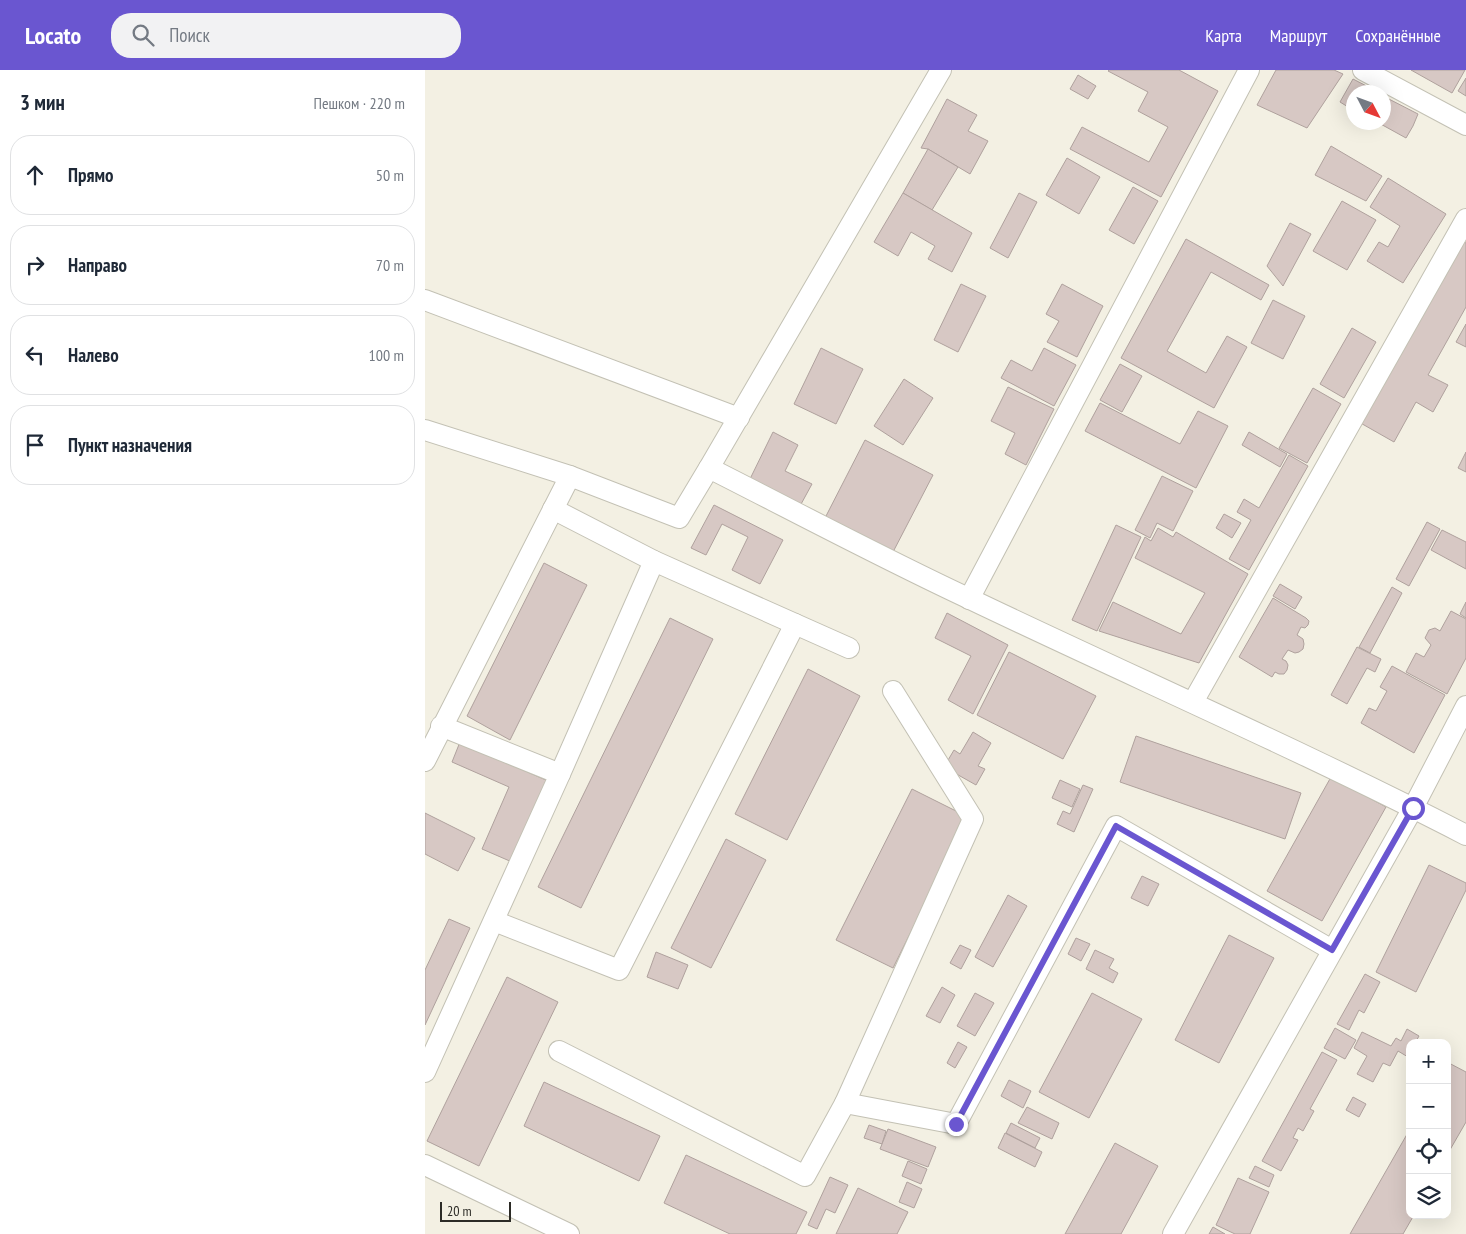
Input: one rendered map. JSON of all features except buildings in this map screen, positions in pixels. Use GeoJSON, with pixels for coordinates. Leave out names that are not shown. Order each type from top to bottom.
{"type":"FeatureCollection","features":[{"type":"Feature","properties":{"kind":"street"},"geometry":{"type":"LineString","coordinates":[[425,430],[570,476],[679,518],[941,70]]}},
{"type":"Feature","properties":{"kind":"street"},"geometry":{"type":"LineString","coordinates":[[969,599],[1249,70]]}},
{"type":"Feature","properties":{"kind":"street"},"geometry":{"type":"LineString","coordinates":[[1363,70],[1466,125]]}},
{"type":"Feature","properties":{"kind":"street"},"geometry":{"type":"LineString","coordinates":[[1193,702],[1466,219]]}},
{"type":"Feature","properties":{"kind":"street"},"geometry":{"type":"LineString","coordinates":[[425,300],[739,418]]}},
{"type":"Feature","properties":{"kind":"street"},"geometry":{"type":"LineString","coordinates":[[709,468],[969,599],[1193,702],[1466,835]]}},
{"type":"Feature","properties":{"kind":"street"},"geometry":{"type":"LineString","coordinates":[[425,760],[570,476]]}},
{"type":"Feature","properties":{"kind":"street"},"geometry":{"type":"LineString","coordinates":[[553,509],[653,561],[849,648]]}},
{"type":"Feature","properties":{"kind":"street"},"geometry":{"type":"LineString","coordinates":[[425,1072],[560,774],[653,561]]}},
{"type":"Feature","properties":{"kind":"street"},"geometry":{"type":"LineString","coordinates":[[494,921],[619,970],[795,624]]}},
{"type":"Feature","properties":{"kind":"street"},"geometry":{"type":"LineString","coordinates":[[559,1051],[805,1176],[845,1103],[973,818],[893,691]]}},
{"type":"Feature","properties":{"kind":"street"},"geometry":{"type":"LineString","coordinates":[[1173,1234],[1413,808],[1466,706]]}},
{"type":"Feature","properties":{"kind":"street"},"geometry":{"type":"LineString","coordinates":[[441,726],[560,774]]}},
{"type":"Feature","properties":{"kind":"street"},"geometry":{"type":"LineString","coordinates":[[845,1103],[956,1124],[1116,826],[1332,950]]}},
{"type":"Feature","properties":{"kind":"street"},"geometry":{"type":"LineString","coordinates":[[425,1165],[569,1234]]}},
{"type":"Feature","properties":{"kind":"route"},"geometry":{"type":"LineString","coordinates":[[956,1124],[1116,826],[1332,950],[1413,808]]}}]}
